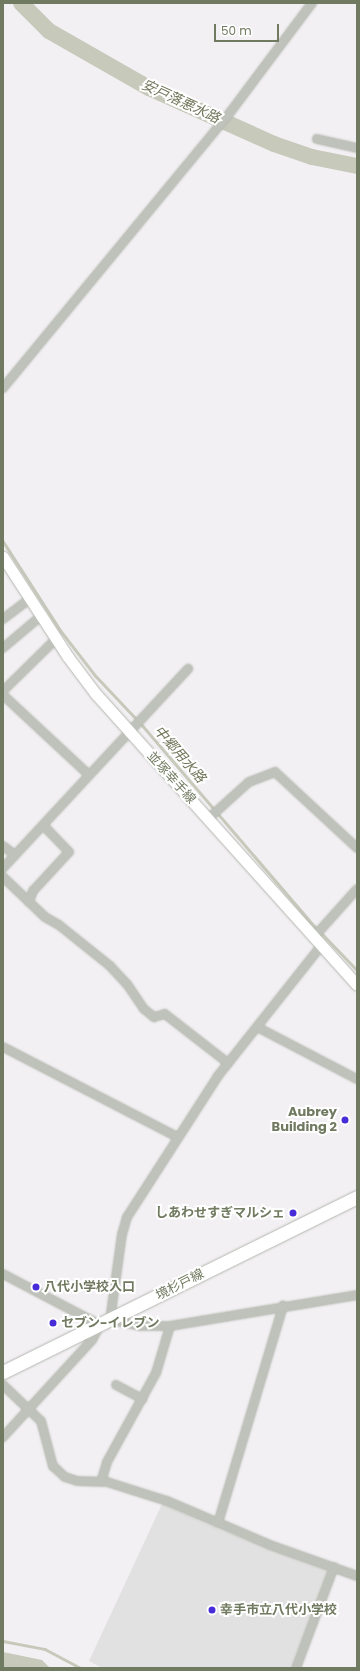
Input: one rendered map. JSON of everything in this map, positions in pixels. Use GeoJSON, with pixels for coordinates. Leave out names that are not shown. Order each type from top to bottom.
{"type":"FeatureCollection","features":[{"type":"Feature","properties":{"kind":"main road","name":"並塚幸手線"},"geometry":{"type":"LineString","coordinates":[[4,562],[42,616],[56,639],[95,693],[357,985]]}},
{"type":"Feature","properties":{"kind":"main road","name":"境杉戸線"},"geometry":{"type":"LineString","coordinates":[[3,1372],[357,1197]]}},
{"type":"Feature","properties":{"kind":"street"},"geometry":{"type":"LineString","coordinates":[[3,388],[229,114],[312,3]]}},
{"type":"Feature","properties":{"kind":"street"},"geometry":{"type":"LineString","coordinates":[[317,139],[357,148]]}},
{"type":"Feature","properties":{"kind":"street"},"geometry":{"type":"LineString","coordinates":[[3,619],[30,599]]}},
{"type":"Feature","properties":{"kind":"street"},"geometry":{"type":"LineString","coordinates":[[3,648],[42,616]]}},
{"type":"Feature","properties":{"kind":"street"},"geometry":{"type":"LineString","coordinates":[[3,691],[56,639]]}},
{"type":"Feature","properties":{"kind":"street"},"geometry":{"type":"LineString","coordinates":[[3,868],[88,774],[188,669]]}},
{"type":"Feature","properties":{"kind":"street"},"geometry":{"type":"LineString","coordinates":[[3,695],[88,774]]}},
{"type":"Feature","properties":{"kind":"street"},"geometry":{"type":"LineString","coordinates":[[208,819],[249,782],[275,772],[357,848]]}},
{"type":"Feature","properties":{"kind":"street"},"geometry":{"type":"LineString","coordinates":[[29,902],[33,891],[69,852],[43,825]]}},
{"type":"Feature","properties":{"kind":"street"},"geometry":{"type":"LineString","coordinates":[[3,846],[15,855]]}},
{"type":"Feature","properties":{"kind":"street"},"geometry":{"type":"LineString","coordinates":[[3,877],[44,917],[59,925],[110,966],[127,984],[144,1010],[154,1017],[165,1014],[228,1064]]}},
{"type":"Feature","properties":{"kind":"street"},"geometry":{"type":"LineString","coordinates":[[3,1437],[92,1340],[105,1322],[122,1234],[127,1217],[177,1137],[228,1064],[257,1027],[357,889]]}},
{"type":"Feature","properties":{"kind":"street"},"geometry":{"type":"LineString","coordinates":[[257,1027],[357,1079]]}},
{"type":"Feature","properties":{"kind":"street"},"geometry":{"type":"LineString","coordinates":[[3,1047],[177,1137]]}},
{"type":"Feature","properties":{"kind":"street"},"geometry":{"type":"LineString","coordinates":[[3,1274],[105,1322],[140,1326],[170,1326],[283,1306],[357,1295]]}},
{"type":"Feature","properties":{"kind":"street"},"geometry":{"type":"LineString","coordinates":[[218,1523],[283,1306]]}},
{"type":"Feature","properties":{"kind":"street"},"geometry":{"type":"LineString","coordinates":[[101,1482],[107,1462],[156,1373],[170,1326]]}},
{"type":"Feature","properties":{"kind":"street"},"geometry":{"type":"LineString","coordinates":[[116,1385],[142,1399]]}},
{"type":"Feature","properties":{"kind":"street"},"geometry":{"type":"LineString","coordinates":[[3,1386],[44,1427],[46,1449],[56,1471],[77,1481],[101,1482],[167,1501],[218,1523],[357,1576]]}},
{"type":"Feature","properties":{"kind":"street"},"geometry":{"type":"LineString","coordinates":[[296,1668],[334,1567]]}},
{"type":"Feature","properties":{"kind":"shaded area","name":"幸手市立八代小学校"},"geometry":{"type":"Polygon","coordinates":[[[162,1504],[218,1529],[329,1571],[290,1668],[102,1668],[89,1661],[162,1504]]]}},
{"type":"Feature","properties":{"kind":"shaded area"},"geometry":{"type":"Polygon","coordinates":[[[3,1652],[42,1660],[50,1668],[3,1668],[3,1652]]]}},
{"type":"Feature","properties":{"kind":"waterway","name":"安戸落悪水路"},"geometry":{"type":"LineString","coordinates":[[21,3],[49,31],[149,88],[274,144],[312,157],[357,166]]}},
{"type":"Feature","properties":{"kind":"waterway","name":"中郷用水路"},"geometry":{"type":"LineString","coordinates":[[3,541],[61,631],[95,675],[143,726],[309,920],[357,970]]}},
{"type":"Feature","properties":{"kind":"waterway"},"geometry":{"type":"LineString","coordinates":[[3,1641],[45,1649],[80,1668]]}},
{"type":"Feature","properties":{"kind":"place","name":"Aubrey Building 2"},"geometry":{"type":"Point","coordinates":[345,1120]}},
{"type":"Feature","properties":{"kind":"place","name":"しあわせすぎマルシェ"},"geometry":{"type":"Point","coordinates":[293,1213]}},
{"type":"Feature","properties":{"kind":"place","name":"八代小学校入口"},"geometry":{"type":"Point","coordinates":[36,1287]}},
{"type":"Feature","properties":{"kind":"place","name":"セブン-イレブン"},"geometry":{"type":"Point","coordinates":[53,1323]}},
{"type":"Feature","properties":{"kind":"place","name":"幸手市立八代小学校"},"geometry":{"type":"Point","coordinates":[212,1610]}}]}
